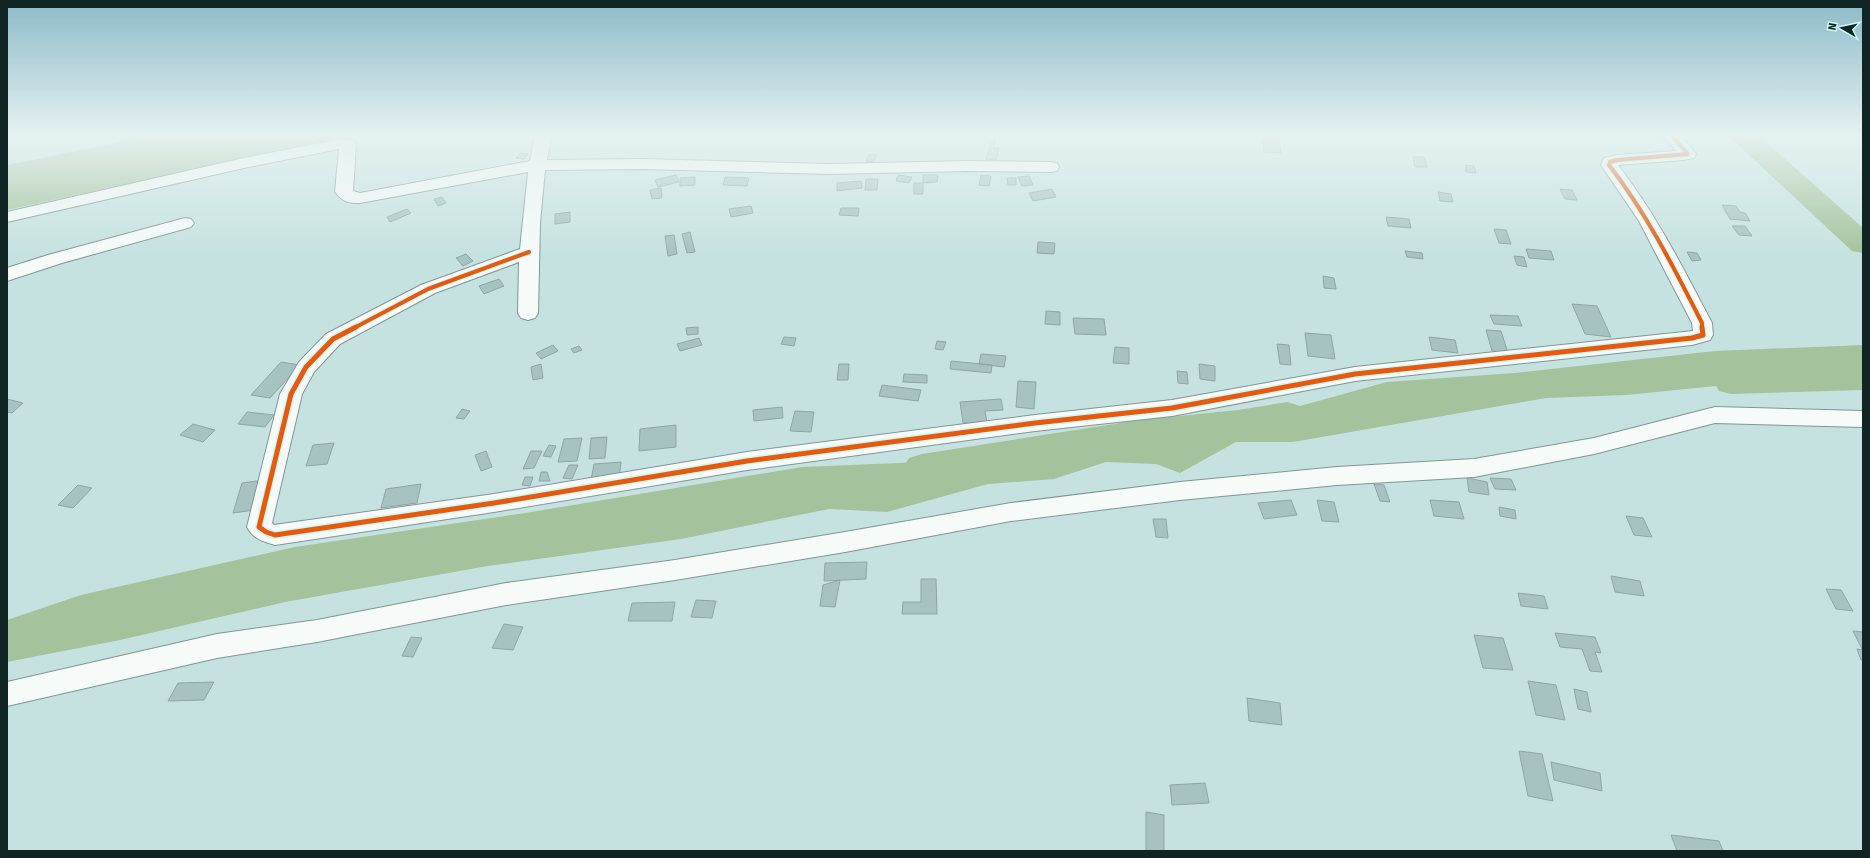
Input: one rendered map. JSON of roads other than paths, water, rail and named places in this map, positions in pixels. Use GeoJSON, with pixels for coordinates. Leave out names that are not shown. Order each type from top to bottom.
{"type":"FeatureCollection","features":[{"type":"Feature","properties":{"kind":"street"},"geometry":{"type":"LineString","coordinates":[[7,217],[191,175]]}},
{"type":"Feature","properties":{"kind":"street"},"geometry":{"type":"LineString","coordinates":[[345,175],[344,192],[349,198],[360,198],[482,175]]}},
{"type":"Feature","properties":{"kind":"street"},"geometry":{"type":"LineString","coordinates":[[528,313],[528,252],[535,175]]}},
{"type":"Feature","properties":{"kind":"street"},"geometry":{"type":"LineString","coordinates":[[528,252],[428,289],[333,340],[306,367],[291,394],[259,527],[266,532],[275,535],[494,503],[747,461],[1034,423],[1172,408],[1355,374],[1692,338],[1703,335],[1702,323],[1652,228],[1618,175]]}},
{"type":"Feature","properties":{"kind":"street"},"geometry":{"type":"LineString","coordinates":[[7,275],[184,223]]}},
{"type":"Feature","properties":{"kind":"street"},"geometry":{"type":"LineString","coordinates":[[7,694],[217,646],[318,631],[506,594],[675,570],[845,542],[1011,512],[1180,491],[1337,476],[1474,468],[1594,446],[1715,415],[1863,419]]}},
{"type":"Feature","properties":{"kind":"waterway"},"geometry":{"type":"LineString","coordinates":[[1787,175],[1863,244]]}},
{"type":"Feature","properties":{"kind":"waterway"},"geometry":{"type":"LineString","coordinates":[[1731,382],[1863,378]]}},
{"type":"Feature","properties":{"kind":"waterway"},"geometry":{"type":"LineString","coordinates":[[922,468],[1140,433],[1238,423],[1287,415]]}}]}
